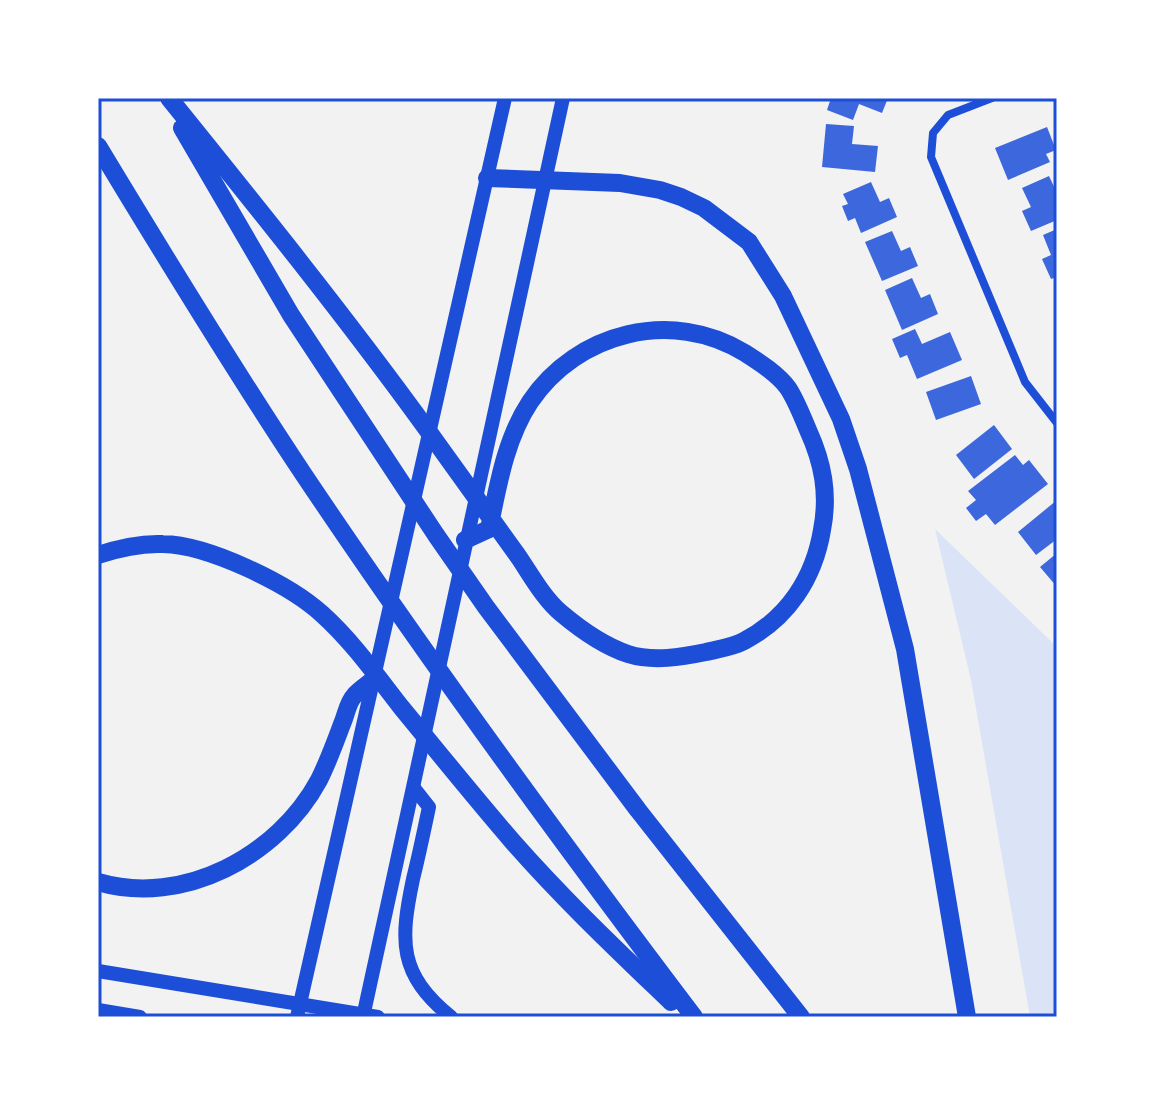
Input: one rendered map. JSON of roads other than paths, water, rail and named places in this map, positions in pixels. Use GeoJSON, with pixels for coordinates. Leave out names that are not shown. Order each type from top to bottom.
{"type":"FeatureCollection","features":[{"type":"Feature","properties":{"kind":"highway"},"geometry":{"type":"LineString","coordinates":[[167,98],[321,285],[408,403],[502,533],[557,610],[592,636],[630,655],[678,658],[741,643],[782,616],[808,581],[822,530],[826,487],[819,454],[787,386],[757,360],[697,333],[669,329],[640,331],[594,345],[572,357],[548,379],[529,404],[511,441],[489,529],[465,540]]}},
{"type":"Feature","properties":{"kind":"highway"},"geometry":{"type":"LineString","coordinates":[[167,98],[291,315],[486,607],[638,810],[801,1017]]}},
{"type":"Feature","properties":{"kind":"highway"},"geometry":{"type":"LineString","coordinates":[[98,146],[248,390],[366,565],[694,1017]]}},
{"type":"Feature","properties":{"kind":"highway"},"geometry":{"type":"LineString","coordinates":[[487,178],[598,181],[641,186],[681,197],[704,208],[749,242],[783,296],[845,431],[905,649],[967,1017]]}},
{"type":"Feature","properties":{"kind":"highway"},"geometry":{"type":"LineString","coordinates":[[98,555],[120,547],[165,544],[218,556],[296,594],[322,614],[563,897],[687,1017]]}},
{"type":"Feature","properties":{"kind":"highway"},"geometry":{"type":"LineString","coordinates":[[98,882],[143,890],[186,885],[226,869],[259,847],[306,800],[332,751],[352,697],[373,680]]}},
{"type":"Feature","properties":{"kind":"main road"},"geometry":{"type":"LineString","coordinates":[[298,1010],[505,98]]}},
{"type":"Feature","properties":{"kind":"main road"},"geometry":{"type":"LineString","coordinates":[[98,971],[298,1010],[368,1016],[465,540],[563,98]]}},
{"type":"Feature","properties":{"kind":"main road"},"geometry":{"type":"LineString","coordinates":[[414,788],[429,807],[408,902],[404,940],[407,956],[420,985],[451,1017]]}},
{"type":"Feature","properties":{"kind":"main road"},"geometry":{"type":"LineString","coordinates":[[98,1010],[140,1017]]}},
{"type":"Feature","properties":{"kind":"street"},"geometry":{"type":"LineString","coordinates":[[992,98],[948,115],[933,133],[931,157],[1025,382],[1057,423]]}}]}
